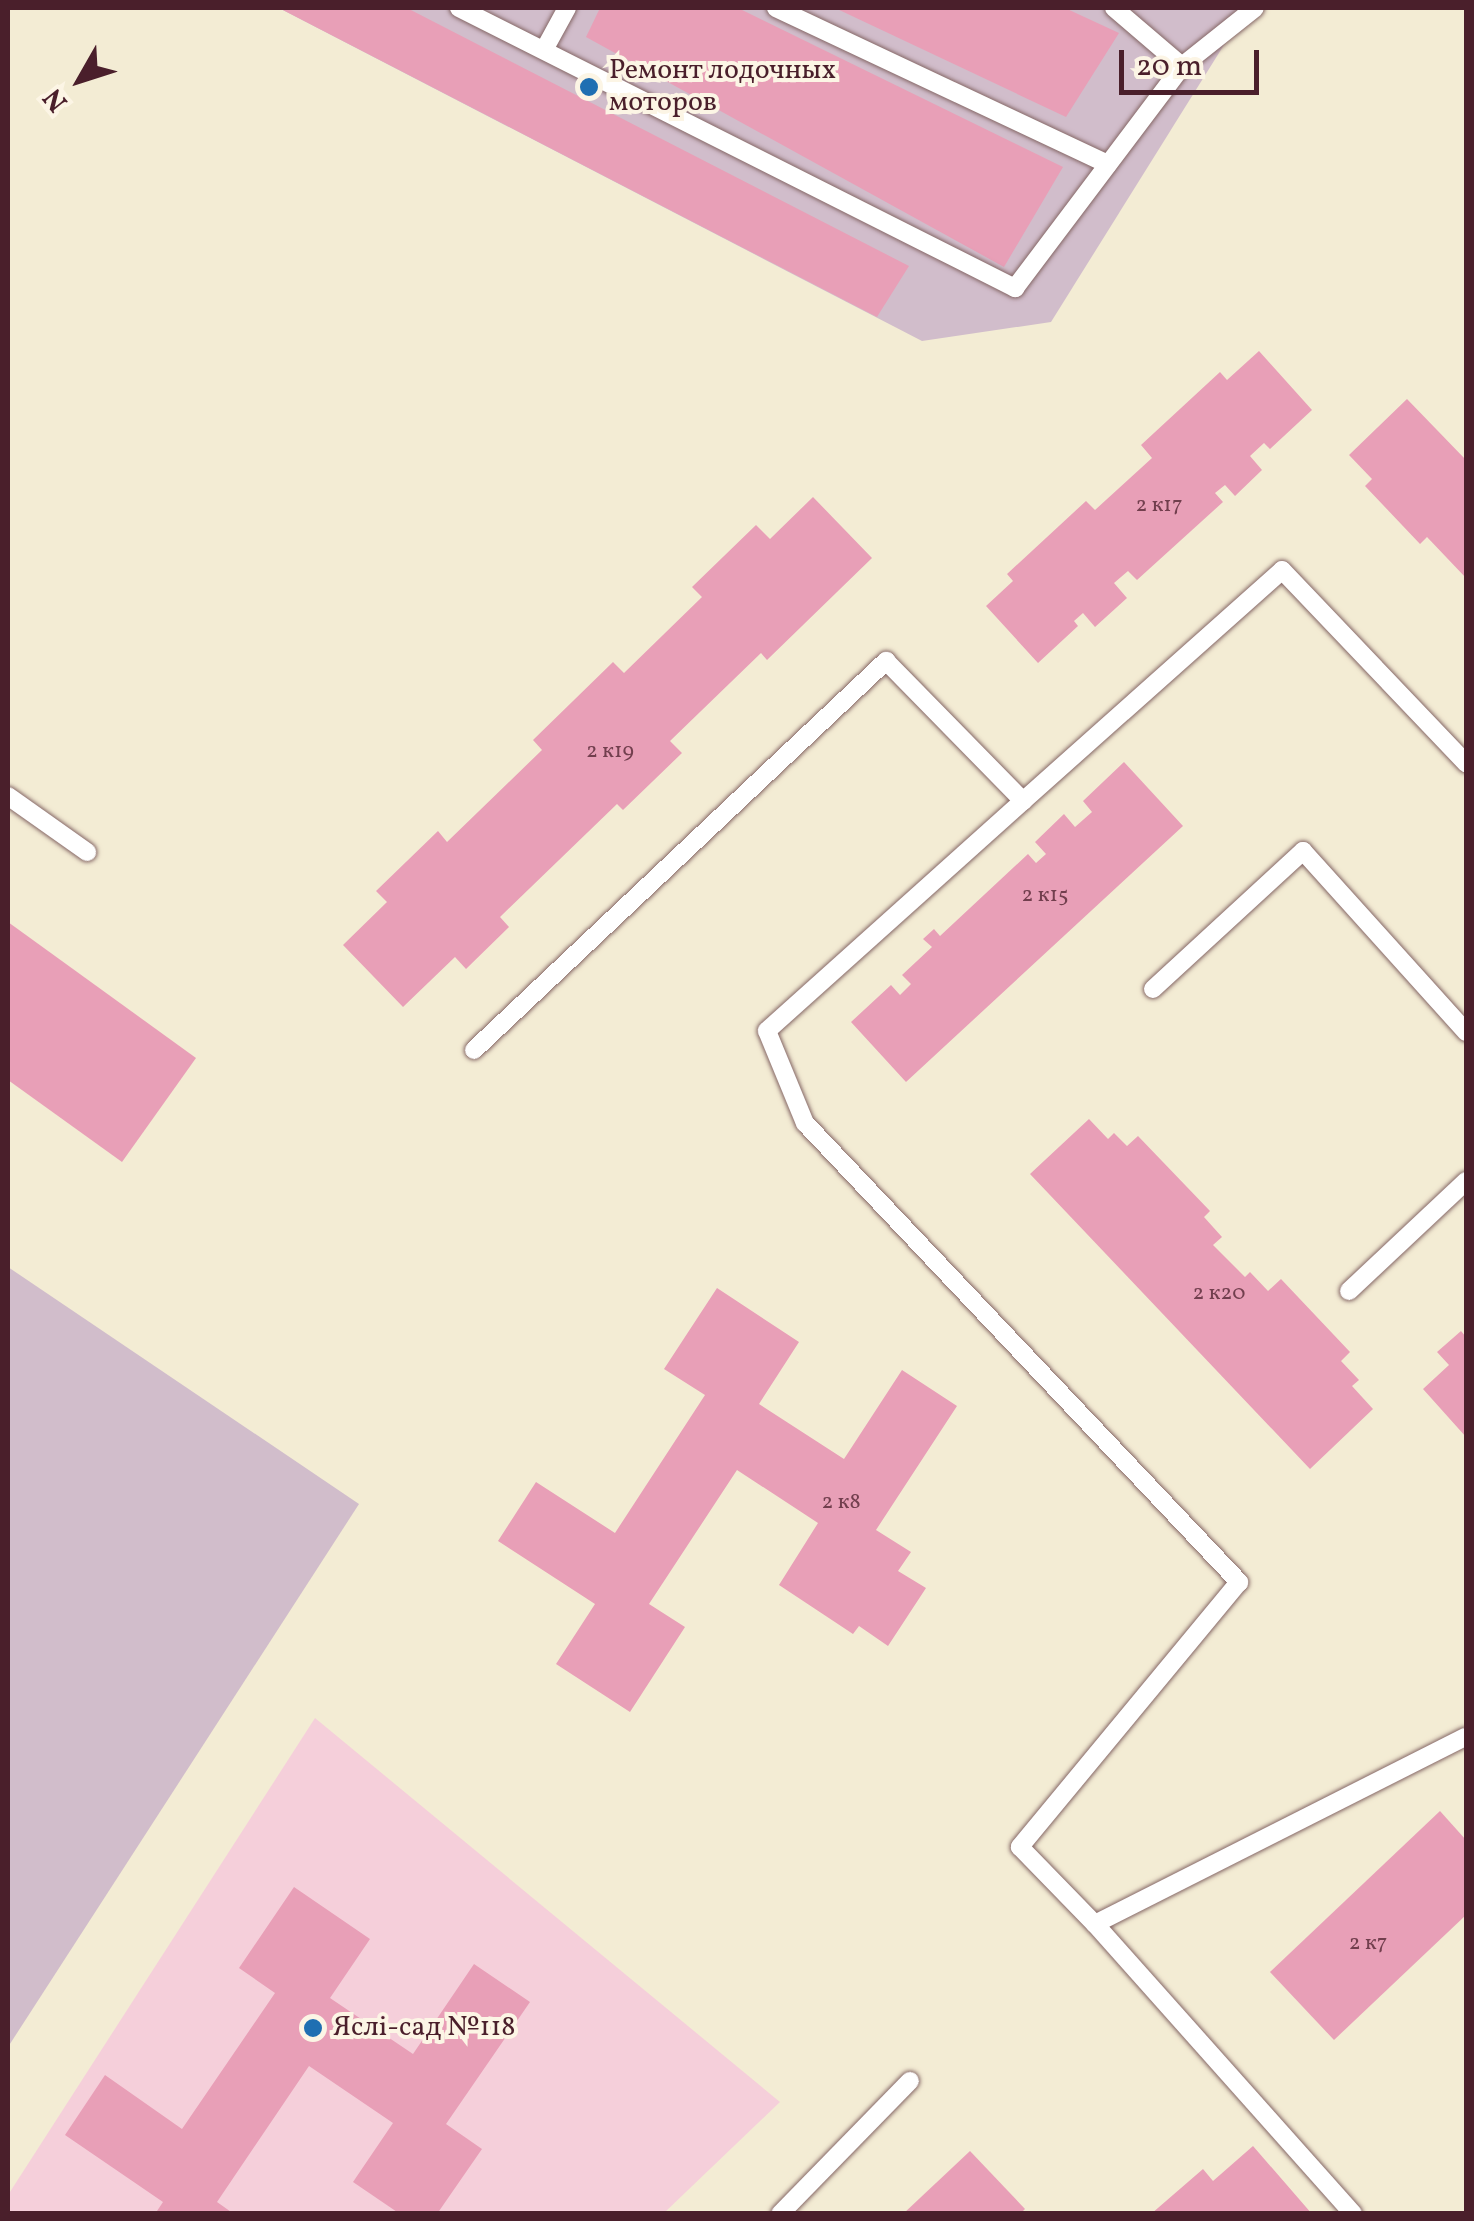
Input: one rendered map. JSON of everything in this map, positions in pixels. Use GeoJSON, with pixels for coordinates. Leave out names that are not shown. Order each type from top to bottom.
{"type":"FeatureCollection","features":[{"type":"Feature","properties":{"kind":"lane"},"geometry":{"type":"LineString","coordinates":[[459,8],[1015,288],[1182,66],[1255,8]]}},
{"type":"Feature","properties":{"kind":"lane"},"geometry":{"type":"LineString","coordinates":[[544,50],[567,8]]}},
{"type":"Feature","properties":{"kind":"lane"},"geometry":{"type":"LineString","coordinates":[[776,8],[1108,164]]}},
{"type":"Feature","properties":{"kind":"lane"},"geometry":{"type":"LineString","coordinates":[[1114,8],[1182,66]]}},
{"type":"Feature","properties":{"kind":"lane"},"geometry":{"type":"LineString","coordinates":[[1353,2214],[1095,1924],[1020,1847],[1240,1582],[805,1123],[767,1031],[1282,570],[1466,763]]}},
{"type":"Feature","properties":{"kind":"lane"},"geometry":{"type":"LineString","coordinates":[[474,1050],[886,661],[1023,801]]}},
{"type":"Feature","properties":{"kind":"lane"},"geometry":{"type":"LineString","coordinates":[[8,796],[87,852]]}},
{"type":"Feature","properties":{"kind":"lane"},"geometry":{"type":"LineString","coordinates":[[1153,989],[1303,851],[1466,1032]]}},
{"type":"Feature","properties":{"kind":"lane"},"geometry":{"type":"LineString","coordinates":[[1349,1291],[1466,1182]]}},
{"type":"Feature","properties":{"kind":"lane"},"geometry":{"type":"LineString","coordinates":[[1095,1924],[1466,1737]]}},
{"type":"Feature","properties":{"kind":"lane"},"geometry":{"type":"LineString","coordinates":[[780,2214],[910,2082]]}},
{"type":"Feature","properties":{"kind":"shaded area"},"geometry":{"type":"Polygon","coordinates":[[[279,8],[1247,8],[1051,322],[922,341],[279,8]]]}},
{"type":"Feature","properties":{"kind":"shaded area"},"geometry":{"type":"Polygon","coordinates":[[[8,1267],[359,1504],[8,2047],[8,1267]]]}},
{"type":"Feature","properties":{"kind":"shaded area"},"geometry":{"type":"Polygon","coordinates":[[[315,1718],[780,2102],[664,2213],[8,2214],[8,2195],[315,1718]]]}},
{"type":"Feature","properties":{"kind":"building"},"geometry":{"type":"Polygon","coordinates":[[[279,8],[407,8],[909,266],[877,317],[279,8]]]}},
{"type":"Feature","properties":{"kind":"building"},"geometry":{"type":"Polygon","coordinates":[[[600,8],[738,8],[1063,167],[1004,267],[586,37],[600,8]]]}},
{"type":"Feature","properties":{"kind":"building"},"geometry":{"type":"Polygon","coordinates":[[[835,8],[1065,8],[1119,33],[1066,117],[835,8]]]}},
{"type":"Feature","properties":{"kind":"building"},"geometry":{"type":"Polygon","coordinates":[[[1259,351],[1312,410],[1270,449],[1264,443],[1250,456],[1262,470],[1235,496],[1225,485],[1215,493],[1223,502],[1137,580],[1128,571],[1114,583],[1127,598],[1095,627],[1083,613],[1074,621],[1078,626],[1038,663],[986,606],[1013,581],[1007,574],[1086,501],[1095,510],[1152,458],[1141,445],[1220,372],[1227,380],[1259,351]]]}},
{"type":"Feature","properties":{"kind":"building"},"geometry":{"type":"Polygon","coordinates":[[[1407,399],[1466,460],[1466,578],[1427,537],[1420,544],[1365,486],[1372,479],[1349,455],[1407,399]]]}},
{"type":"Feature","properties":{"kind":"building"},"geometry":{"type":"Polygon","coordinates":[[[813,497],[872,558],[767,660],[761,653],[670,741],[682,753],[623,810],[617,804],[500,917],[509,927],[466,969],[455,957],[403,1007],[343,945],[387,902],[376,891],[438,831],[447,842],[542,750],[533,740],[613,662],[624,673],[702,597],[692,587],[756,525],[770,539],[813,497]]]}},
{"type":"Feature","properties":{"kind":"building"},"geometry":{"type":"Polygon","coordinates":[[[1124,762],[1183,826],[906,1082],[851,1022],[891,985],[900,995],[911,984],[902,975],[932,947],[923,939],[934,929],[940,936],[1028,854],[1036,863],[1046,854],[1035,842],[1064,814],[1075,827],[1092,812],[1083,801],[1124,762]]]}},
{"type":"Feature","properties":{"kind":"building"},"geometry":{"type":"Polygon","coordinates":[[[8,922],[196,1058],[122,1162],[8,1080],[8,922]]]}},
{"type":"Feature","properties":{"kind":"building"},"geometry":{"type":"Polygon","coordinates":[[[1089,1119],[1108,1139],[1114,1133],[1127,1146],[1138,1136],[1210,1211],[1204,1217],[1222,1237],[1213,1245],[1245,1277],[1250,1272],[1268,1291],[1281,1279],[1350,1352],[1341,1361],[1359,1380],[1352,1386],[1373,1409],[1310,1469],[1030,1174],[1089,1119]]]}},
{"type":"Feature","properties":{"kind":"building"},"geometry":{"type":"Polygon","coordinates":[[[717,1288],[799,1342],[759,1404],[844,1459],[902,1370],[957,1406],[876,1530],[911,1552],[898,1571],[926,1588],[888,1646],[859,1626],[853,1634],[779,1585],[818,1523],[737,1470],[649,1604],[685,1627],[630,1712],[556,1664],[595,1604],[498,1541],[536,1482],[615,1533],[705,1395],[664,1369],[717,1288]]]}},
{"type":"Feature","properties":{"kind":"building"},"geometry":{"type":"Polygon","coordinates":[[[1461,1331],[1466,1337],[1466,1437],[1423,1389],[1449,1365],[1437,1352],[1461,1331]]]}},
{"type":"Feature","properties":{"kind":"building"},"geometry":{"type":"Polygon","coordinates":[[[1440,1811],[1466,1840],[1466,1915],[1334,2040],[1270,1972],[1440,1811]]]}},
{"type":"Feature","properties":{"kind":"building","name":"Яслі-сад №118"},"geometry":{"type":"Polygon","coordinates":[[[294,1887],[370,1939],[330,1998],[413,2054],[474,1964],[530,2002],[446,2124],[482,2149],[437,2214],[400,2214],[353,2182],[393,2123],[309,2066],[217,2202],[234,2214],[155,2214],[163,2202],[65,2135],[105,2075],[182,2129],[275,1993],[239,1968],[294,1887]]]}},
{"type":"Feature","properties":{"kind":"building"},"geometry":{"type":"Polygon","coordinates":[[[1253,2146],[1312,2214],[1151,2214],[1203,2169],[1213,2181],[1253,2146]]]}},
{"type":"Feature","properties":{"kind":"building"},"geometry":{"type":"Polygon","coordinates":[[[970,2151],[1025,2209],[1020,2214],[903,2214],[970,2151]]]}},
{"type":"Feature","properties":{"kind":"place","name":"Ремонт лодочных моторов"},"geometry":{"type":"Point","coordinates":[589,87]}},
{"type":"Feature","properties":{"kind":"place","name":"Яслі-сад №118"},"geometry":{"type":"Point","coordinates":[313,2028]}}]}
